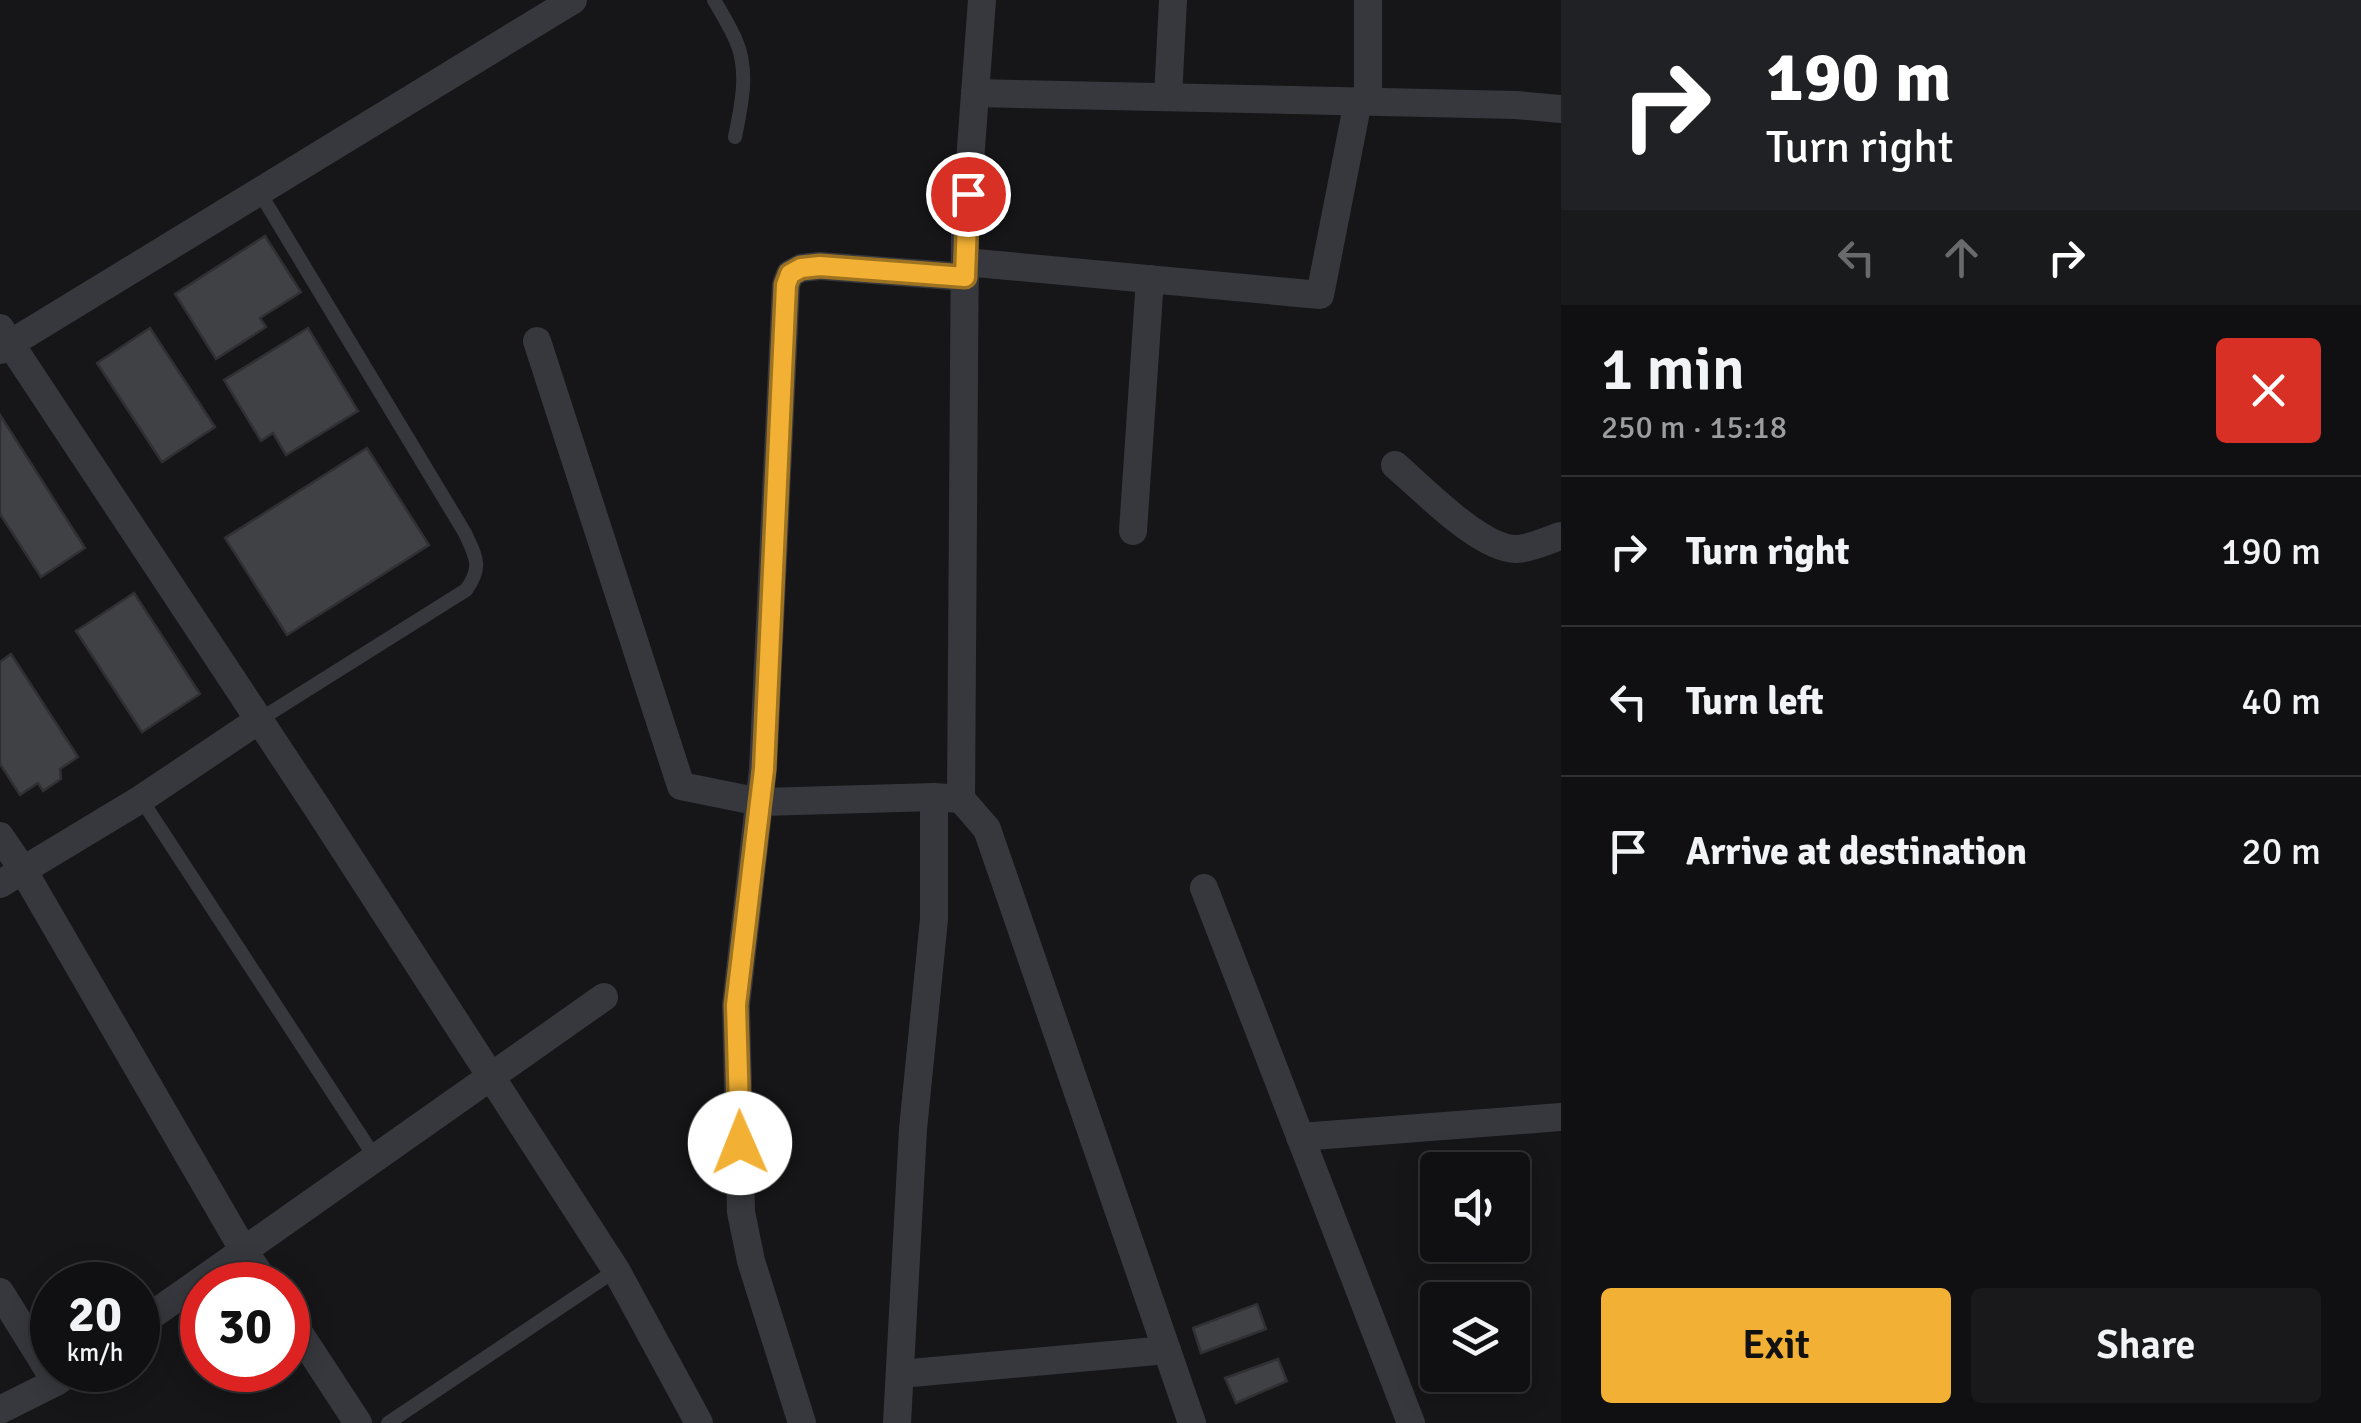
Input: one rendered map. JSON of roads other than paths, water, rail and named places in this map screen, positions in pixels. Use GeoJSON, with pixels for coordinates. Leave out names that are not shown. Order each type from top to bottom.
{"type":"FeatureCollection","features":[{"type":"Feature","properties":{"kind":"street"},"geometry":{"type":"LineString","coordinates":[[572,0],[260,193],[4,341],[259,720],[616,1270],[699,1423]]}},
{"type":"Feature","properties":{"kind":"street"},"geometry":{"type":"LineString","coordinates":[[897,1423],[912,1129],[948,798],[966,228],[982,0]]}},
{"type":"Feature","properties":{"kind":"street"},"geometry":{"type":"LineString","coordinates":[[1168,97],[1173,0]]}},
{"type":"Feature","properties":{"kind":"street"},"geometry":{"type":"LineString","coordinates":[[802,1423],[751,1261],[741,1212],[736,1005],[764,769],[786,285],[790,274],[820,266],[965,270],[1150,280],[1320,295],[1363,101],[1368,0]]}},
{"type":"Feature","properties":{"kind":"street"},"geometry":{"type":"LineString","coordinates":[[976,92],[1516,104],[1561,109]]}},
{"type":"Feature","properties":{"kind":"street"},"geometry":{"type":"LineString","coordinates":[[1134,530],[1150,280]]}},
{"type":"Feature","properties":{"kind":"street"},"geometry":{"type":"LineString","coordinates":[[537,342],[681,786],[760,802],[948,798],[987,830],[1192,1423]]}},
{"type":"Feature","properties":{"kind":"street"},"geometry":{"type":"LineString","coordinates":[[1394,465],[1474,533],[1494,545],[1518,550],[1561,536]]}},
{"type":"Feature","properties":{"kind":"street"},"geometry":{"type":"LineString","coordinates":[[11,877],[259,720]]}},
{"type":"Feature","properties":{"kind":"street"},"geometry":{"type":"LineString","coordinates":[[0,836],[11,877],[252,1262]]}},
{"type":"Feature","properties":{"kind":"street"},"geometry":{"type":"LineString","coordinates":[[1204,888],[1411,1423]]}},
{"type":"Feature","properties":{"kind":"street"},"geometry":{"type":"LineString","coordinates":[[160,1309],[604,997]]}},
{"type":"Feature","properties":{"kind":"street"},"geometry":{"type":"LineString","coordinates":[[1300,1138],[1561,1117]]}},
{"type":"Feature","properties":{"kind":"street"},"geometry":{"type":"LineString","coordinates":[[0,1292],[30,1331]]}},
{"type":"Feature","properties":{"kind":"street"},"geometry":{"type":"LineString","coordinates":[[310,1350],[358,1423]]}},
{"type":"Feature","properties":{"kind":"street"},"geometry":{"type":"LineString","coordinates":[[900,1374],[1167,1350]]}},
{"type":"Feature","properties":{"kind":"street"},"geometry":{"type":"LineString","coordinates":[[0,1410],[34,1392]]}},
{"type":"Feature","properties":{"kind":"lane"},"geometry":{"type":"LineString","coordinates":[[714,0],[738,46],[743,100],[735,137]]}},
{"type":"Feature","properties":{"kind":"lane"},"geometry":{"type":"LineString","coordinates":[[259,720],[466,590],[476,576],[476,558],[465,533],[260,193]]}},
{"type":"Feature","properties":{"kind":"lane"},"geometry":{"type":"LineString","coordinates":[[141,798],[376,1158]]}},
{"type":"Feature","properties":{"kind":"lane"},"geometry":{"type":"LineString","coordinates":[[388,1423],[616,1270]]}}]}
